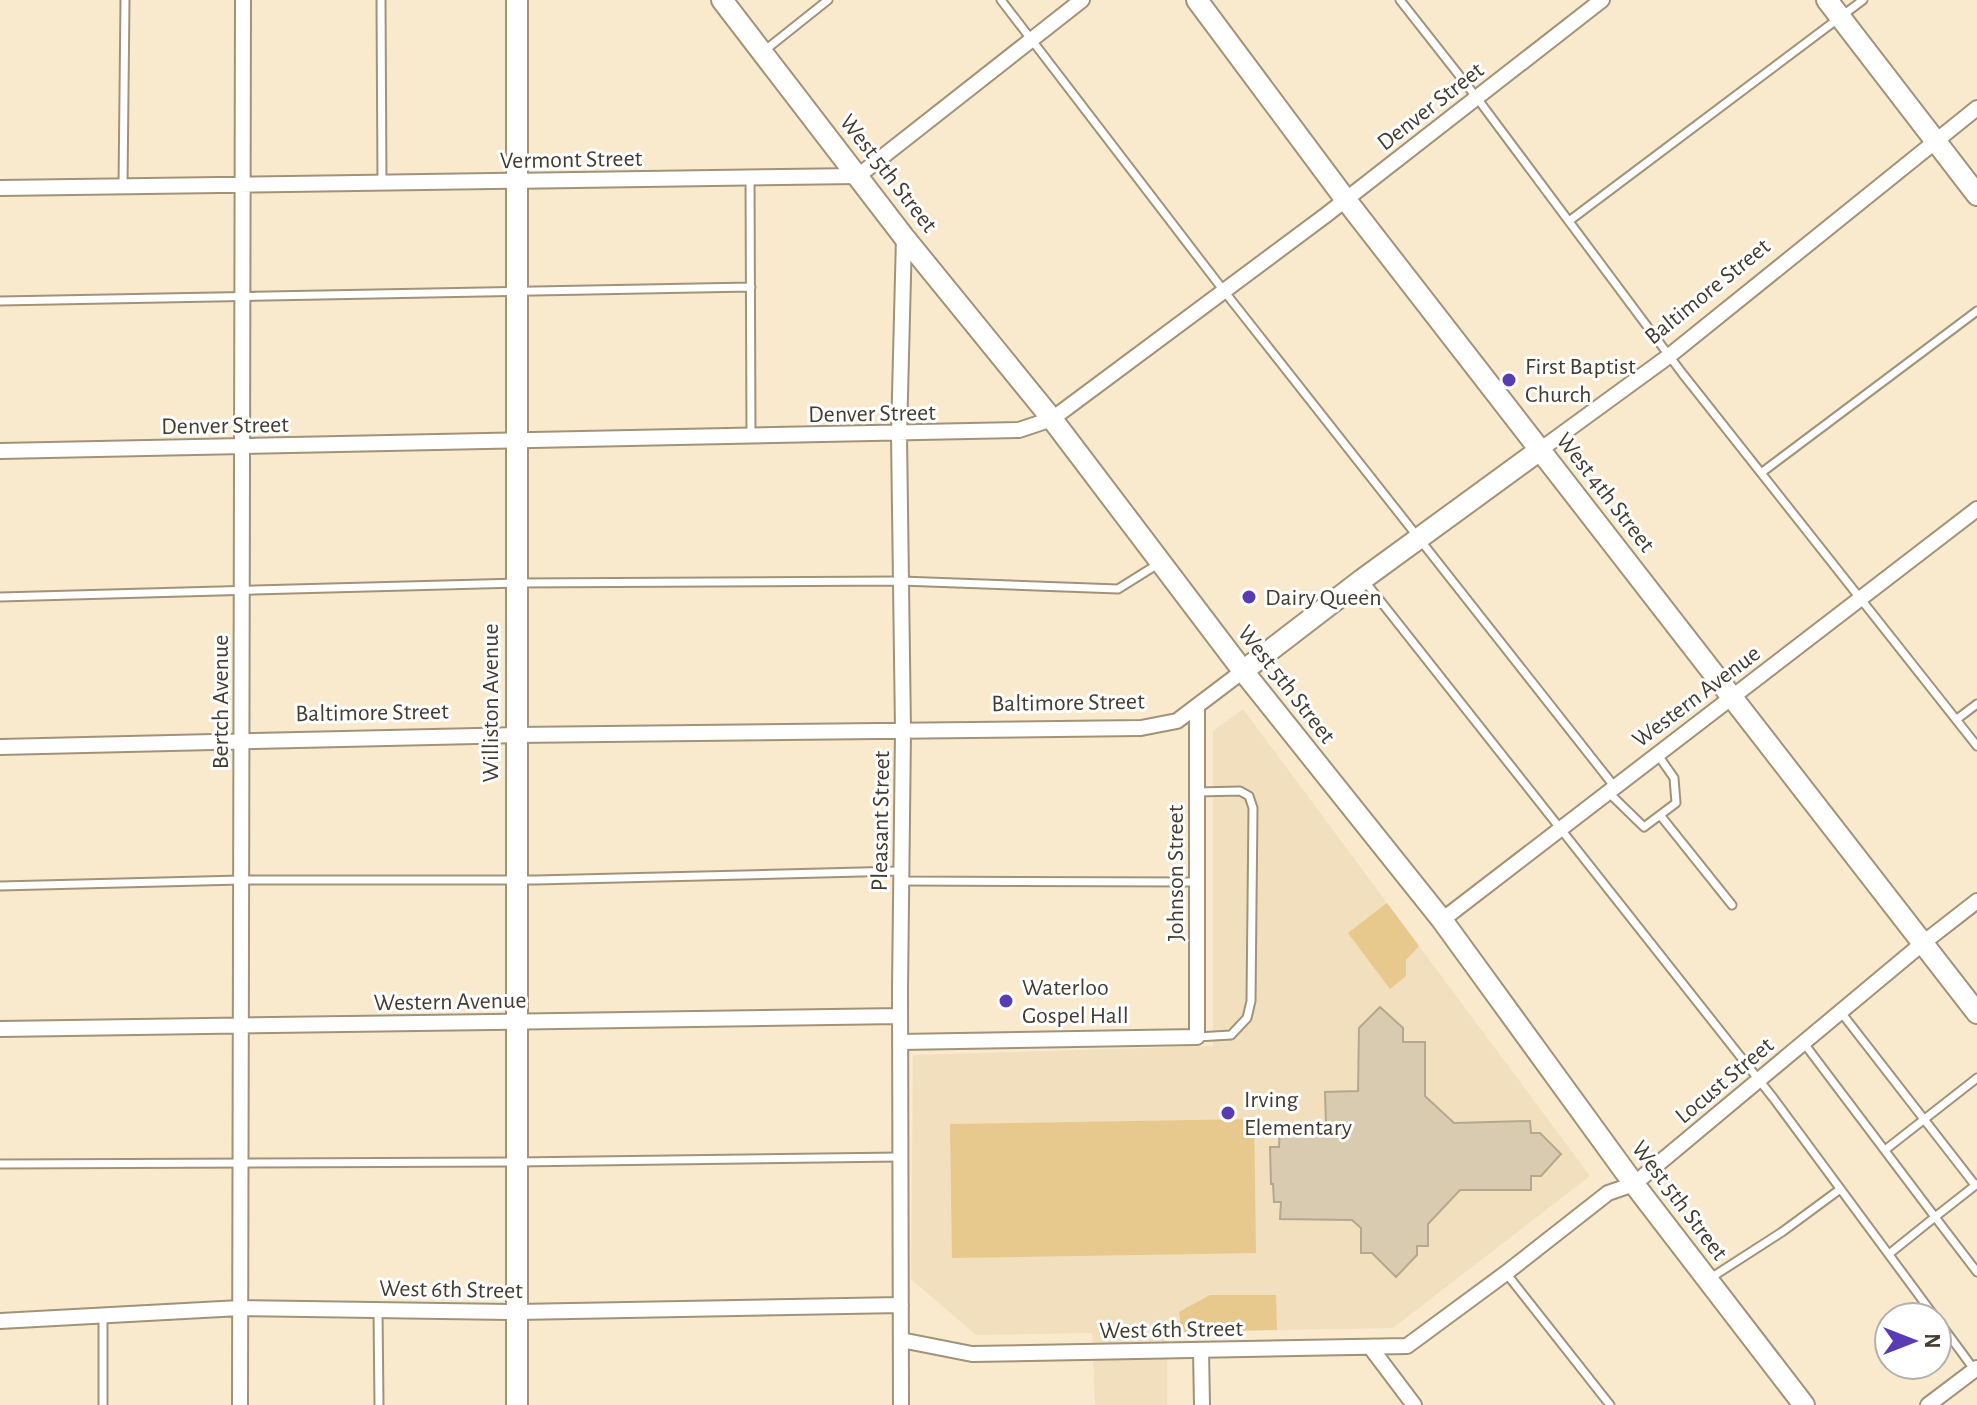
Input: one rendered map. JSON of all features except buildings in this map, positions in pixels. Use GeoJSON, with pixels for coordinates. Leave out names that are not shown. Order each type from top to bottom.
{"type":"FeatureCollection","features":[{"type":"Feature","properties":{"kind":"main road","name":"Williston Avenue"},"geometry":{"type":"LineString","coordinates":[[517,0],[517,1405]]}},
{"type":"Feature","properties":{"kind":"main road","name":"West 5th Street"},"geometry":{"type":"LineString","coordinates":[[722,0],[904,237],[1052,419],[1243,671],[1442,920],[1634,1184],[1804,1405]]}},
{"type":"Feature","properties":{"kind":"main road","name":"West 4th Street"},"geometry":{"type":"LineString","coordinates":[[1197,0],[1346,200],[1977,1013]]}},
{"type":"Feature","properties":{"kind":"main road"},"geometry":{"type":"LineString","coordinates":[[1827,0],[1977,195]]}},
{"type":"Feature","properties":{"kind":"main road","name":"Baltimore Street"},"geometry":{"type":"LineString","coordinates":[[1243,671],[1540,450]]}},
{"type":"Feature","properties":{"kind":"street","name":"Bertch Avenue"},"geometry":{"type":"LineString","coordinates":[[240,1405],[243,0]]}},
{"type":"Feature","properties":{"kind":"street"},"geometry":{"type":"LineString","coordinates":[[858,176],[1082,0]]}},
{"type":"Feature","properties":{"kind":"street","name":"Denver Street"},"geometry":{"type":"LineString","coordinates":[[0,451],[1000,433],[1019,430],[1052,419],[1346,200],[1602,0]]}},
{"type":"Feature","properties":{"kind":"street","name":"Baltimore Street"},"geometry":{"type":"LineString","coordinates":[[1540,450],[1669,356],[1977,108]]}},
{"type":"Feature","properties":{"kind":"street","name":"Vermont Street"},"geometry":{"type":"LineString","coordinates":[[0,188],[858,176]]}},
{"type":"Feature","properties":{"kind":"street","name":"Pleasant Street"},"geometry":{"type":"LineString","coordinates":[[901,1405],[903,731],[899,435],[904,237]]}},
{"type":"Feature","properties":{"kind":"street","name":"Western Avenue"},"geometry":{"type":"LineString","coordinates":[[1442,920],[1977,509]]}},
{"type":"Feature","properties":{"kind":"street","name":"Baltimore Street"},"geometry":{"type":"LineString","coordinates":[[0,747],[516,735],[1141,728],[1177,721],[1243,671]]}},
{"type":"Feature","properties":{"kind":"street","name":"Johnson Street"},"geometry":{"type":"LineString","coordinates":[[1197,708],[1197,1037]]}},
{"type":"Feature","properties":{"kind":"street","name":"Locust Street"},"geometry":{"type":"LineString","coordinates":[[1371,1348],[1407,1346],[1608,1193],[1634,1184],[1977,901]]}},
{"type":"Feature","properties":{"kind":"street","name":"Western Avenue"},"geometry":{"type":"LineString","coordinates":[[0,1029],[900,1016]]}},
{"type":"Feature","properties":{"kind":"street"},"geometry":{"type":"LineString","coordinates":[[900,1042],[1197,1037]]}},
{"type":"Feature","properties":{"kind":"street","name":"West 6th Street"},"geometry":{"type":"LineString","coordinates":[[0,1321],[240,1308],[517,1312],[901,1305]]}},
{"type":"Feature","properties":{"kind":"street","name":"West 6th Street"},"geometry":{"type":"LineString","coordinates":[[901,1340],[972,1354],[1371,1348]]}},
{"type":"Feature","properties":{"kind":"street"},"geometry":{"type":"LineString","coordinates":[[1371,1348],[1414,1405]]}},
{"type":"Feature","properties":{"kind":"street"},"geometry":{"type":"LineString","coordinates":[[1201,1350],[1202,1405]]}},
{"type":"Feature","properties":{"kind":"street"},"geometry":{"type":"LineString","coordinates":[[1928,1405],[1976,1370]]}},
{"type":"Feature","properties":{"kind":"lane"},"geometry":{"type":"LineString","coordinates":[[123,187],[125,0]]}},
{"type":"Feature","properties":{"kind":"lane"},"geometry":{"type":"LineString","coordinates":[[381,0],[382,184]]}},
{"type":"Feature","properties":{"kind":"lane"},"geometry":{"type":"LineString","coordinates":[[762,52],[828,0]]}},
{"type":"Feature","properties":{"kind":"lane"},"geometry":{"type":"LineString","coordinates":[[1001,0],[1224,291],[1644,827],[1676,803],[1674,778],[1657,754]]}},
{"type":"Feature","properties":{"kind":"lane"},"geometry":{"type":"LineString","coordinates":[[1400,0],[1669,356],[1977,746]]}},
{"type":"Feature","properties":{"kind":"lane"},"geometry":{"type":"LineString","coordinates":[[1569,221],[1863,0]]}},
{"type":"Feature","properties":{"kind":"lane"},"geometry":{"type":"LineString","coordinates":[[750,178],[751,437]]}},
{"type":"Feature","properties":{"kind":"lane"},"geometry":{"type":"LineString","coordinates":[[0,301],[751,287]]}},
{"type":"Feature","properties":{"kind":"lane"},"geometry":{"type":"LineString","coordinates":[[1761,473],[1977,311]]}},
{"type":"Feature","properties":{"kind":"lane"},"geometry":{"type":"LineString","coordinates":[[0,597],[516,583],[901,581],[1118,589],[1160,562]]}},
{"type":"Feature","properties":{"kind":"lane"},"geometry":{"type":"LineString","coordinates":[[1363,579],[1759,1079],[1924,1301]]}},
{"type":"Feature","properties":{"kind":"lane"},"geometry":{"type":"LineString","coordinates":[[1957,719],[1977,704]]}},
{"type":"Feature","properties":{"kind":"lane"},"geometry":{"type":"LineString","coordinates":[[1197,792],[1240,791],[1249,796],[1253,808],[1251,1001],[1247,1018],[1231,1035],[1197,1037]]}},
{"type":"Feature","properties":{"kind":"lane"},"geometry":{"type":"LineString","coordinates":[[1660,815],[1732,905]]}},
{"type":"Feature","properties":{"kind":"lane"},"geometry":{"type":"LineString","coordinates":[[0,886],[241,880],[901,876],[1197,882]]}},
{"type":"Feature","properties":{"kind":"lane"},"geometry":{"type":"LineString","coordinates":[[1840,1011],[1976,1184],[1889,1254]]}},
{"type":"Feature","properties":{"kind":"lane"},"geometry":{"type":"LineString","coordinates":[[1803,1042],[1977,1272]]}},
{"type":"Feature","properties":{"kind":"lane"},"geometry":{"type":"LineString","coordinates":[[1885,1150],[1977,1078]]}},
{"type":"Feature","properties":{"kind":"lane"},"geometry":{"type":"LineString","coordinates":[[0,1164],[900,1157]]}},
{"type":"Feature","properties":{"kind":"lane"},"geometry":{"type":"LineString","coordinates":[[1708,1280],[1839,1190]]}},
{"type":"Feature","properties":{"kind":"lane"},"geometry":{"type":"LineString","coordinates":[[1506,1273],[1610,1405]]}},
{"type":"Feature","properties":{"kind":"lane"},"geometry":{"type":"LineString","coordinates":[[378,1310],[379,1405]]}},
{"type":"Feature","properties":{"kind":"lane"},"geometry":{"type":"LineString","coordinates":[[103,1315],[103,1405]]}},
{"type":"Feature","properties":{"kind":"lane"},"geometry":{"type":"LineString","coordinates":[[1953,1340],[1976,1370]]}},
{"type":"Feature","properties":{"kind":"shaded area","name":"Irving Elementary"},"geometry":{"type":"Polygon","coordinates":[[[1243,709],[1590,1176],[1393,1328],[1167,1332],[1167,1405],[1095,1405],[1092,1333],[976,1335],[911,1279],[913,1055],[1213,1046],[1213,731],[1243,709]]]}},
{"type":"Feature","properties":{"kind":"shaded area"},"geometry":{"type":"Polygon","coordinates":[[[1387,903],[1419,946],[1406,960],[1406,976],[1390,989],[1348,933],[1387,903]]]}},
{"type":"Feature","properties":{"kind":"shaded area"},"geometry":{"type":"Polygon","coordinates":[[[1254,1119],[1256,1253],[952,1258],[950,1124],[1254,1119]]]}},
{"type":"Feature","properties":{"kind":"shaded area"},"geometry":{"type":"Polygon","coordinates":[[[1210,1295],[1276,1295],[1277,1330],[1182,1332],[1179,1312],[1210,1295]]]}},
{"type":"Feature","properties":{"kind":"place","name":"First Baptist Church"},"geometry":{"type":"Point","coordinates":[1509,380]}},
{"type":"Feature","properties":{"kind":"place","name":"Dairy Queen"},"geometry":{"type":"Point","coordinates":[1249,597]}},
{"type":"Feature","properties":{"kind":"place","name":"Waterloo Gospel Hall"},"geometry":{"type":"Point","coordinates":[1006,1001]}},
{"type":"Feature","properties":{"kind":"place","name":"Irving Elementary"},"geometry":{"type":"Point","coordinates":[1228,1113]}}]}
